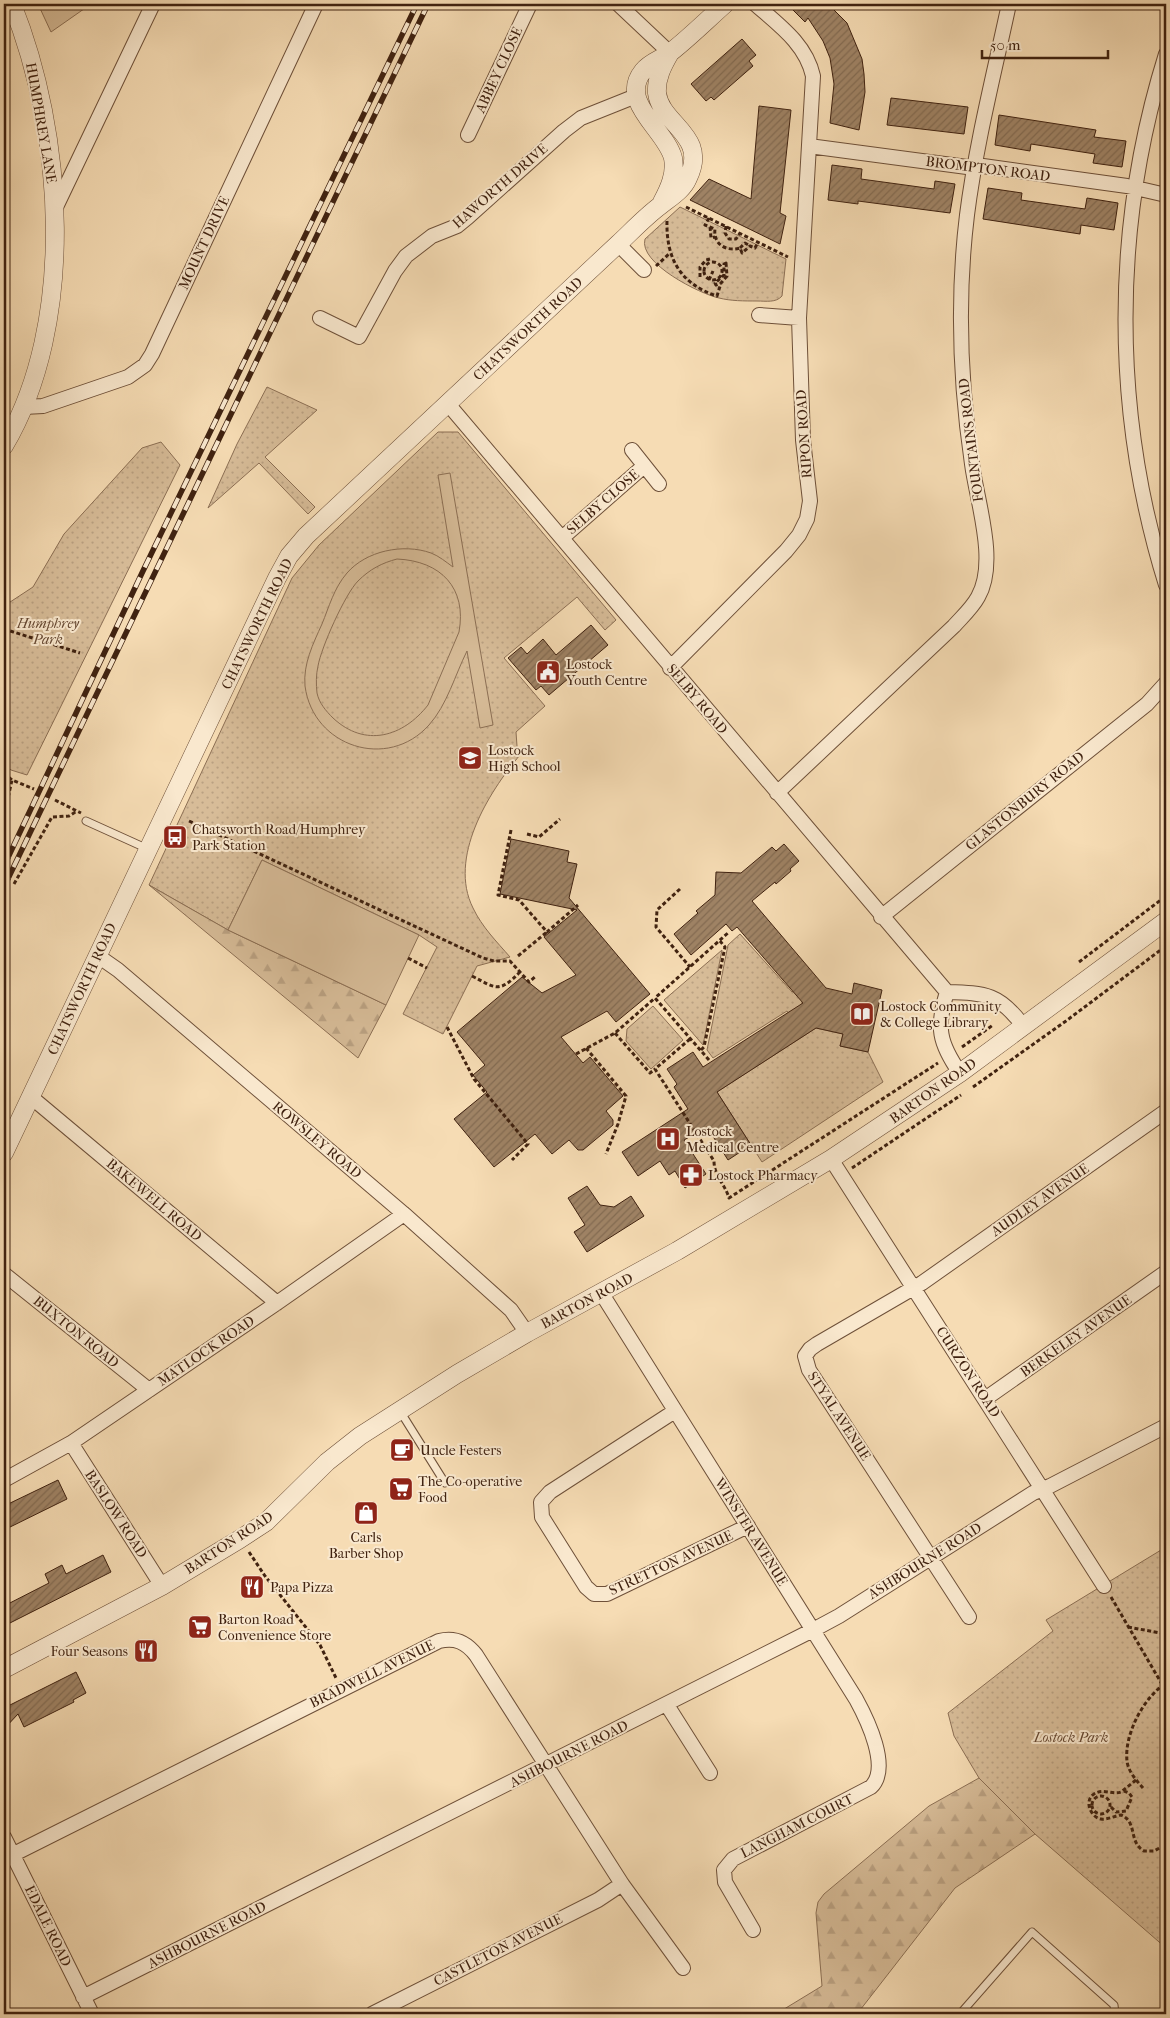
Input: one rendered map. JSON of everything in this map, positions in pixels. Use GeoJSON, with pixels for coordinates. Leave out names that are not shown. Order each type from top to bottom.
{"type":"FeatureCollection","features":[{"type":"Feature","properties":{"kind":"street","name":"HUMPHREY LANE"},"geometry":{"type":"LineString","coordinates":[[4,446],[24,407],[35,374],[48,314],[53,270],[55,209],[49,154],[40,104],[28,52],[12,4]]}},
{"type":"Feature","properties":{"kind":"street"},"geometry":{"type":"LineString","coordinates":[[55,209],[153,4]]}},
{"type":"Feature","properties":{"kind":"street","name":"MOUNT DRIVE"},"geometry":{"type":"LineString","coordinates":[[24,407],[43,406],[128,377],[145,365],[152,354],[316,4]]}},
{"type":"Feature","properties":{"kind":"street","name":"ABBEY CLOSE"},"geometry":{"type":"LineString","coordinates":[[468,135],[530,4]]}},
{"type":"Feature","properties":{"kind":"street"},"geometry":{"type":"LineString","coordinates":[[618,4],[670,53]]}},
{"type":"Feature","properties":{"kind":"street"},"geometry":{"type":"LineString","coordinates":[[636,96],[637,81],[643,71],[670,53],[725,4]]}},
{"type":"Feature","properties":{"kind":"street","name":"RIPON ROAD"},"geometry":{"type":"LineString","coordinates":[[670,668],[786,551],[799,535],[807,519],[810,501],[803,440],[799,318],[813,84],[810,62],[798,43],[755,4]]}},
{"type":"Feature","properties":{"kind":"street","name":"FOUNTAINS ROAD"},"geometry":{"type":"LineString","coordinates":[[777,793],[954,626],[978,597],[985,582],[986,547],[972,463],[963,380],[961,319],[967,215],[974,167],[990,82],[1008,4]]}},
{"type":"Feature","properties":{"kind":"street","name":"CHATSWORTH ROAD"},"geometry":{"type":"LineString","coordinates":[[4,1153],[276,578],[289,556],[306,536],[618,244],[666,207],[688,178],[693,164],[688,137],[661,104],[658,94],[658,81],[661,69],[670,53]]}},
{"type":"Feature","properties":{"kind":"street"},"geometry":{"type":"LineString","coordinates":[[1166,54],[1155,90],[1134,188],[1126,278],[1124,328],[1127,387],[1135,455],[1148,518],[1166,585]]}},
{"type":"Feature","properties":{"kind":"street","name":"CHATSWORTH ROAD"},"geometry":{"type":"LineString","coordinates":[[636,96],[641,108],[669,147],[673,159],[673,172],[666,207]]}},
{"type":"Feature","properties":{"kind":"street","name":"HAWORTH DRIVE"},"geometry":{"type":"LineString","coordinates":[[320,318],[359,337],[396,271],[406,256],[417,246],[432,236],[457,226],[581,118],[636,96]]}},
{"type":"Feature","properties":{"kind":"street","name":"BROMPTON ROAD"},"geometry":{"type":"LineString","coordinates":[[809,146],[974,167],[983,166],[1134,188],[1166,195]]}},
{"type":"Feature","properties":{"kind":"street"},"geometry":{"type":"LineString","coordinates":[[618,244],[650,268]]}},
{"type":"Feature","properties":{"kind":"street"},"geometry":{"type":"LineString","coordinates":[[759,315],[799,318]]}},
{"type":"Feature","properties":{"kind":"street","name":"SELBY ROAD"},"geometry":{"type":"LineString","coordinates":[[448,404],[881,917],[947,992]]}},
{"type":"Feature","properties":{"kind":"street","name":"SELBY CLOSE"},"geometry":{"type":"LineString","coordinates":[[632,450],[659,484]]}},
{"type":"Feature","properties":{"kind":"street","name":"SELBY CLOSE"},"geometry":{"type":"LineString","coordinates":[[562,538],[644,466]]}},
{"type":"Feature","properties":{"kind":"street","name":"GLASTONBURY ROAD"},"geometry":{"type":"LineString","coordinates":[[881,917],[1147,704],[1166,683]]}},
{"type":"Feature","properties":{"kind":"street","name":"BARTON ROAD"},"geometry":{"type":"LineString","coordinates":[[4,1669],[162,1586],[240,1539],[278,1511],[334,1457],[360,1436],[400,1410],[527,1333],[602,1294],[741,1215],[831,1159],[960,1073],[1166,921]]}},
{"type":"Feature","properties":{"kind":"street","name":"ROWSLEY ROAD"},"geometry":{"type":"LineString","coordinates":[[98,956],[111,964],[404,1214],[511,1310],[527,1333]]}},
{"type":"Feature","properties":{"kind":"street"},"geometry":{"type":"LineString","coordinates":[[960,1073],[945,1050],[940,1030],[947,992],[972,993],[993,998],[1008,1006],[1024,1027]]}},
{"type":"Feature","properties":{"kind":"street","name":"BAKEWELL ROAD"},"geometry":{"type":"LineString","coordinates":[[31,1097],[277,1303]]}},
{"type":"Feature","properties":{"kind":"street","name":"AUDLEY AVENUE"},"geometry":{"type":"LineString","coordinates":[[914,1288],[1166,1111]]}},
{"type":"Feature","properties":{"kind":"street","name":"CURZON ROAD"},"geometry":{"type":"LineString","coordinates":[[831,1159],[1104,1586]]}},
{"type":"Feature","properties":{"kind":"street","name":"MATLOCK ROAD"},"geometry":{"type":"LineString","coordinates":[[4,1480],[71,1443],[404,1214]]}},
{"type":"Feature","properties":{"kind":"street","name":"BERKELEY AVENUE"},"geometry":{"type":"LineString","coordinates":[[985,1399],[1166,1272]]}},
{"type":"Feature","properties":{"kind":"street","name":"BUXTON ROAD"},"geometry":{"type":"LineString","coordinates":[[4,1274],[149,1390]]}},
{"type":"Feature","properties":{"kind":"street","name":"STYAL AVENUE"},"geometry":{"type":"LineString","coordinates":[[914,1288],[817,1344],[807,1352],[805,1360],[809,1370],[930,1558]]}},
{"type":"Feature","properties":{"kind":"street","name":"WINSTER AVENUE"},"geometry":{"type":"LineString","coordinates":[[602,1294],[863,1713],[876,1750],[879,1765],[878,1779]]}},
{"type":"Feature","properties":{"kind":"street","name":"STRETTON AVENUE"},"geometry":{"type":"LineString","coordinates":[[675,1411],[543,1498],[540,1507],[542,1517],[586,1587],[594,1594],[607,1594],[748,1526]]}},
{"type":"Feature","properties":{"kind":"street","name":"ASHBOURNE ROAD"},"geometry":{"type":"LineString","coordinates":[[83,1997],[813,1630],[839,1616],[1033,1493],[1166,1426]]}},
{"type":"Feature","properties":{"kind":"street","name":"BASLOW ROAD"},"geometry":{"type":"LineString","coordinates":[[71,1443],[162,1586]]}},
{"type":"Feature","properties":{"kind":"street"},"geometry":{"type":"LineString","coordinates":[[930,1558],[969,1617]]}},
{"type":"Feature","properties":{"kind":"street","name":"BRADWELL AVENUE"},"geometry":{"type":"LineString","coordinates":[[8,1857],[341,1689],[439,1641],[450,1639],[462,1642],[476,1655],[622,1884],[683,1968]]}},
{"type":"Feature","properties":{"kind":"street"},"geometry":{"type":"LineString","coordinates":[[667,1705],[710,1773]]}},
{"type":"Feature","properties":{"kind":"street","name":"LANGHAM COURT"},"geometry":{"type":"LineString","coordinates":[[753,1930],[725,1882],[724,1870],[728,1864],[866,1791],[878,1779]]}},
{"type":"Feature","properties":{"kind":"street","name":"EDALE ROAD"},"geometry":{"type":"LineString","coordinates":[[4,1837],[8,1857],[92,2014]]}},
{"type":"Feature","properties":{"kind":"street","name":"CASTLETON AVENUE"},"geometry":{"type":"LineString","coordinates":[[372,2014],[598,1900],[622,1884]]}},
{"type":"Feature","properties":{"kind":"lane"},"geometry":{"type":"LineString","coordinates":[[86,821],[148,850]]}},
{"type":"Feature","properties":{"kind":"lane"},"geometry":{"type":"LineString","coordinates":[[400,1410],[445,1483]]}},
{"type":"Feature","properties":{"kind":"lane"},"geometry":{"type":"LineString","coordinates":[[960,2014],[1032,1932],[1114,2005],[1116,2014]]}},
{"type":"Feature","properties":{"kind":"path"},"geometry":{"type":"LineString","coordinates":[[702,268],[710,262],[716,262],[722,268],[725,275],[717,296],[698,288],[676,266],[667,241],[666,207],[709,218],[802,263]]}},
{"type":"Feature","properties":{"kind":"path"},"geometry":{"type":"LineString","coordinates":[[709,218],[706,225],[715,229],[715,237],[724,248],[734,250],[740,248],[745,243],[755,248],[758,242]]}},
{"type":"Feature","properties":{"kind":"path"},"geometry":{"type":"LineString","coordinates":[[726,226],[725,233],[729,239],[736,239],[740,233]]}},
{"type":"Feature","properties":{"kind":"path"},"geometry":{"type":"LineString","coordinates":[[740,248],[742,253],[750,246]]}},
{"type":"Feature","properties":{"kind":"path"},"geometry":{"type":"LineString","coordinates":[[650,268],[670,252]]}},
{"type":"Feature","properties":{"kind":"path"},"geometry":{"type":"LineString","coordinates":[[700,277],[702,268],[710,258]]}},
{"type":"Feature","properties":{"kind":"path"},"geometry":{"type":"LineString","coordinates":[[702,268],[704,276],[709,280],[715,280],[725,275]]}},
{"type":"Feature","properties":{"kind":"path"},"geometry":{"type":"LineString","coordinates":[[709,280],[712,271]]}},
{"type":"Feature","properties":{"kind":"path"},"geometry":{"type":"LineString","coordinates":[[721,283],[715,284],[725,275]]}},
{"type":"Feature","properties":{"kind":"path"},"geometry":{"type":"LineString","coordinates":[[4,629],[80,653]]}},
{"type":"Feature","properties":{"kind":"path"},"geometry":{"type":"LineString","coordinates":[[4,773],[12,780],[34,788]]}},
{"type":"Feature","properties":{"kind":"path"},"geometry":{"type":"LineString","coordinates":[[4,816],[12,780]]}},
{"type":"Feature","properties":{"kind":"path"},"geometry":{"type":"LineString","coordinates":[[14,884],[52,817],[69,816],[78,811],[55,800]]}},
{"type":"Feature","properties":{"kind":"path"},"geometry":{"type":"LineString","coordinates":[[527,834],[539,837],[560,819]]}},
{"type":"Feature","properties":{"kind":"path"},"geometry":{"type":"LineString","coordinates":[[189,821],[483,958],[494,961],[510,961],[529,982],[536,976]]}},
{"type":"Feature","properties":{"kind":"path"},"geometry":{"type":"LineString","coordinates":[[511,830],[498,895],[520,900],[546,932]]}},
{"type":"Feature","properties":{"kind":"path"},"geometry":{"type":"LineString","coordinates":[[680,889],[657,910],[656,927],[690,967]]}},
{"type":"Feature","properties":{"kind":"path"},"geometry":{"type":"LineString","coordinates":[[518,956],[578,905]]}},
{"type":"Feature","properties":{"kind":"path"},"geometry":{"type":"LineString","coordinates":[[576,1054],[615,1033],[729,932]]}},
{"type":"Feature","properties":{"kind":"path"},"geometry":{"type":"LineString","coordinates":[[701,1050],[704,1047],[725,947],[720,941]]}},
{"type":"Feature","properties":{"kind":"path"},"geometry":{"type":"LineString","coordinates":[[408,958],[427,968]]}},
{"type":"Feature","properties":{"kind":"path"},"geometry":{"type":"LineString","coordinates":[[472,976],[500,988],[520,972]]}},
{"type":"Feature","properties":{"kind":"path"},"geometry":{"type":"LineString","coordinates":[[654,998],[709,1060]]}},
{"type":"Feature","properties":{"kind":"path"},"geometry":{"type":"LineString","coordinates":[[447,1027],[474,1079],[528,1144],[512,1160]]}},
{"type":"Feature","properties":{"kind":"path"},"geometry":{"type":"LineString","coordinates":[[615,1033],[650,1073],[690,1039]]}},
{"type":"Feature","properties":{"kind":"path"},"geometry":{"type":"LineString","coordinates":[[586,1048],[626,1096],[618,1124],[606,1154]]}},
{"type":"Feature","properties":{"kind":"path"},"geometry":{"type":"LineString","coordinates":[[655,1069],[714,1161],[714,1171],[727,1190],[729,1198]]}},
{"type":"Feature","properties":{"kind":"path"},"geometry":{"type":"LineString","coordinates":[[240,1539],[265,1576],[320,1645],[341,1689]]}},
{"type":"Feature","properties":{"kind":"path"},"geometry":{"type":"LineString","coordinates":[[1104,1586],[1165,1684],[1166,1691]]}},
{"type":"Feature","properties":{"kind":"path"},"geometry":{"type":"LineString","coordinates":[[1128,1627],[1166,1634]]}},
{"type":"Feature","properties":{"kind":"path"},"geometry":{"type":"LineString","coordinates":[[1143,1788],[1136,1780],[1127,1762],[1132,1734],[1146,1702],[1165,1684]]}},
{"type":"Feature","properties":{"kind":"path"},"geometry":{"type":"LineString","coordinates":[[1124,1791],[1131,1794],[1132,1800],[1126,1811],[1101,1819],[1094,1815],[1089,1802],[1092,1795],[1100,1792],[1114,1794],[1124,1791],[1136,1780]]}},
{"type":"Feature","properties":{"kind":"path"},"geometry":{"type":"LineString","coordinates":[[1108,1800],[1114,1794]]}},
{"type":"Feature","properties":{"kind":"path"},"geometry":{"type":"LineString","coordinates":[[1092,1809],[1093,1802],[1102,1796],[1108,1800],[1110,1807],[1131,1823],[1135,1842],[1140,1848],[1149,1852],[1165,1845]]}},
{"type":"Feature","properties":{"kind":"path"},"geometry":{"type":"LineString","coordinates":[[1092,1809],[1102,1814],[1110,1807]]}},
{"type":"Feature","properties":{"kind":"green space"},"geometry":{"type":"Polygon","coordinates":[[[38,4],[91,4],[51,32],[38,4]]]}},
{"type":"Feature","properties":{"kind":"green space"},"geometry":{"type":"Polygon","coordinates":[[[680,207],[786,259],[782,296],[774,301],[738,301],[719,298],[685,284],[660,267],[645,248],[645,239],[680,207]]]}},
{"type":"Feature","properties":{"kind":"green space"},"geometry":{"type":"Polygon","coordinates":[[[267,387],[317,410],[265,457],[315,507],[308,514],[259,463],[208,508],[237,444],[267,387]]]}},
{"type":"Feature","properties":{"kind":"green space"},"geometry":{"type":"Polygon","coordinates":[[[438,432],[458,432],[616,620],[605,630],[577,597],[504,658],[545,706],[516,732],[520,755],[484,807],[468,848],[465,868],[467,889],[473,908],[485,928],[510,957],[477,966],[443,1034],[403,1014],[437,947],[419,935],[262,860],[228,930],[149,885],[292,578],[319,545],[438,432]]]}},
{"type":"Feature","properties":{"kind":"green space","name":"Humphrey Park"},"geometry":{"type":"Polygon","coordinates":[[[161,442],[180,465],[27,775],[11,770],[4,764],[4,606],[33,587],[64,534],[142,448],[161,442]]]}},
{"type":"Feature","properties":{"kind":"green space"},"geometry":{"type":"Polygon","coordinates":[[[450,473],[493,725],[480,728],[467,651],[446,699],[429,725],[412,739],[393,747],[374,749],[355,746],[337,737],[322,724],[311,707],[305,686],[309,654],[339,585],[347,573],[364,559],[386,551],[409,549],[431,553],[453,567],[438,475],[450,473]],[[397,559],[386,562],[358,581],[340,609],[320,658],[316,680],[319,700],[333,718],[345,727],[358,733],[371,736],[383,735],[407,725],[418,716],[428,705],[459,632],[459,602],[448,580],[438,571],[413,561],[397,559]]]}},
{"type":"Feature","properties":{"kind":"green space"},"geometry":{"type":"Polygon","coordinates":[[[262,860],[419,935],[386,1005],[228,930],[262,860]]]}},
{"type":"Feature","properties":{"kind":"green space"},"geometry":{"type":"Polygon","coordinates":[[[149,885],[228,930],[386,1005],[358,1058],[149,885]]]}},
{"type":"Feature","properties":{"kind":"green space"},"geometry":{"type":"Polygon","coordinates":[[[740,934],[792,992],[799,987],[804,994],[799,1016],[793,1020],[787,1011],[713,1058],[707,1050],[728,945],[740,934]]]}},
{"type":"Feature","properties":{"kind":"green space"},"geometry":{"type":"Polygon","coordinates":[[[722,950],[703,1045],[664,1000],[722,950]]]}},
{"type":"Feature","properties":{"kind":"green space"},"geometry":{"type":"Polygon","coordinates":[[[653,1006],[683,1040],[651,1069],[626,1041],[627,1029],[653,1006]]]}},
{"type":"Feature","properties":{"kind":"green space"},"geometry":{"type":"Polygon","coordinates":[[[816,1028],[843,1034],[840,1046],[868,1052],[883,1082],[762,1162],[717,1092],[816,1028]]]}},
{"type":"Feature","properties":{"kind":"green space","name":"Lostock Park"},"geometry":{"type":"Polygon","coordinates":[[[1166,1547],[1166,1948],[1035,1834],[979,1778],[954,1736],[948,1713],[1053,1631],[1046,1620],[1166,1547]]]}},
{"type":"Feature","properties":{"kind":"green space"},"geometry":{"type":"Polygon","coordinates":[[[979,1778],[1035,1834],[955,1888],[857,2014],[776,2014],[822,1986],[816,1913],[818,1902],[824,1894],[929,1806],[979,1778]]]}},
{"type":"Feature","properties":{"kind":"building"},"geometry":{"type":"Polygon","coordinates":[[[787,4],[828,4],[847,23],[862,59],[864,74],[865,92],[859,130],[830,123],[834,84],[830,58],[823,41],[808,18],[805,22],[787,4]]]}},
{"type":"Feature","properties":{"kind":"building"},"geometry":{"type":"Polygon","coordinates":[[[742,39],[756,55],[749,61],[753,66],[714,100],[711,97],[706,101],[691,84],[742,39]]]}},
{"type":"Feature","properties":{"kind":"building"},"geometry":{"type":"Polygon","coordinates":[[[891,98],[968,107],[964,134],[887,125],[891,98]]]}},
{"type":"Feature","properties":{"kind":"building"},"geometry":{"type":"Polygon","coordinates":[[[759,106],[791,110],[780,213],[786,216],[780,244],[690,200],[709,179],[751,199],[759,106]]]}},
{"type":"Feature","properties":{"kind":"building"},"geometry":{"type":"Polygon","coordinates":[[[999,115],[1096,130],[1094,137],[1126,141],[1122,167],[1093,163],[1095,154],[1031,144],[1030,151],[995,145],[999,115]]]}},
{"type":"Feature","properties":{"kind":"building"},"geometry":{"type":"Polygon","coordinates":[[[832,165],[862,169],[861,179],[934,189],[935,181],[955,184],[950,213],[858,201],[858,204],[828,200],[832,165]]]}},
{"type":"Feature","properties":{"kind":"building"},"geometry":{"type":"Polygon","coordinates":[[[988,188],[1022,193],[1021,200],[1085,209],[1087,198],[1118,203],[1114,230],[1081,225],[1080,234],[983,219],[988,188]]]}},
{"type":"Feature","properties":{"kind":"building","name":"Lostock Youth Centre"},"geometry":{"type":"Polygon","coordinates":[[[591,625],[608,645],[549,695],[541,686],[536,690],[508,658],[521,647],[527,654],[543,639],[556,655],[591,625]]]}},
{"type":"Feature","properties":{"kind":"building"},"geometry":{"type":"Polygon","coordinates":[[[511,839],[569,851],[567,862],[577,864],[569,898],[650,994],[616,1022],[607,1011],[561,1037],[583,1063],[590,1057],[623,1096],[606,1111],[613,1120],[613,1125],[583,1150],[578,1150],[569,1140],[552,1154],[535,1134],[494,1167],[454,1119],[487,1092],[473,1075],[485,1065],[457,1032],[522,977],[542,993],[576,975],[544,937],[577,910],[500,894],[511,839]]]}},
{"type":"Feature","properties":{"kind":"building"},"geometry":{"type":"Polygon","coordinates":[[[784,844],[799,861],[776,884],[775,882],[752,901],[826,988],[852,994],[854,983],[882,990],[868,1052],[840,1046],[843,1034],[816,1028],[717,1092],[751,1145],[728,1160],[707,1127],[684,1140],[706,1174],[685,1188],[675,1171],[669,1175],[660,1161],[638,1176],[622,1152],[688,1109],[674,1087],[677,1084],[667,1069],[693,1052],[703,1067],[803,1003],[737,927],[732,931],[726,924],[691,955],[674,934],[698,913],[696,911],[715,895],[716,872],[741,873],[772,847],[776,851],[784,844]]]}},
{"type":"Feature","properties":{"kind":"building"},"geometry":{"type":"Polygon","coordinates":[[[587,1186],[600,1205],[614,1207],[631,1196],[644,1216],[587,1252],[574,1232],[585,1225],[568,1198],[587,1186]]]}},
{"type":"Feature","properties":{"kind":"building"},"geometry":{"type":"Polygon","coordinates":[[[58,1480],[67,1499],[4,1530],[4,1506],[58,1480]]]}},
{"type":"Feature","properties":{"kind":"building"},"geometry":{"type":"Polygon","coordinates":[[[103,1555],[111,1572],[4,1626],[4,1606],[49,1583],[45,1574],[62,1565],[66,1574],[103,1555]]]}},
{"type":"Feature","properties":{"kind":"building"},"geometry":{"type":"Polygon","coordinates":[[[76,1672],[86,1693],[73,1700],[74,1702],[24,1727],[18,1714],[4,1729],[4,1708],[76,1672]]]}},
{"type":"Feature","properties":{"kind":"railway"},"geometry":{"type":"LineString","coordinates":[[4,866],[142,573],[417,4]]}},
{"type":"Feature","properties":{"kind":"railway"},"geometry":{"type":"LineString","coordinates":[[4,887],[428,4]]}},
{"type":"Feature","properties":{"kind":"place","name":"Lostock Youth Centre"},"geometry":{"type":"Point","coordinates":[548,672]}},
{"type":"Feature","properties":{"kind":"place","name":"Lostock High School"},"geometry":{"type":"Point","coordinates":[470,758]}},
{"type":"Feature","properties":{"kind":"place","name":"Chatsworth Road/Humphrey Park Station"},"geometry":{"type":"Point","coordinates":[175,837]}},
{"type":"Feature","properties":{"kind":"place","name":"Lostock Community & College Library"},"geometry":{"type":"Point","coordinates":[862,1014]}},
{"type":"Feature","properties":{"kind":"place","name":"Lostock Medical Centre"},"geometry":{"type":"Point","coordinates":[668,1139]}},
{"type":"Feature","properties":{"kind":"place","name":"Lostock Pharmacy"},"geometry":{"type":"Point","coordinates":[691,1175]}},
{"type":"Feature","properties":{"kind":"place","name":"Uncle Festers"},"geometry":{"type":"Point","coordinates":[402,1450]}},
{"type":"Feature","properties":{"kind":"place","name":"The Co-operative Food"},"geometry":{"type":"Point","coordinates":[401,1489]}},
{"type":"Feature","properties":{"kind":"place","name":"Carls Barber Shop"},"geometry":{"type":"Point","coordinates":[366,1513]}},
{"type":"Feature","properties":{"kind":"place","name":"Papa Pizza"},"geometry":{"type":"Point","coordinates":[252,1587]}},
{"type":"Feature","properties":{"kind":"place","name":"Barton Road Convenience Store"},"geometry":{"type":"Point","coordinates":[200,1627]}},
{"type":"Feature","properties":{"kind":"place","name":"Four Seasons"},"geometry":{"type":"Point","coordinates":[146,1651]}}]}
